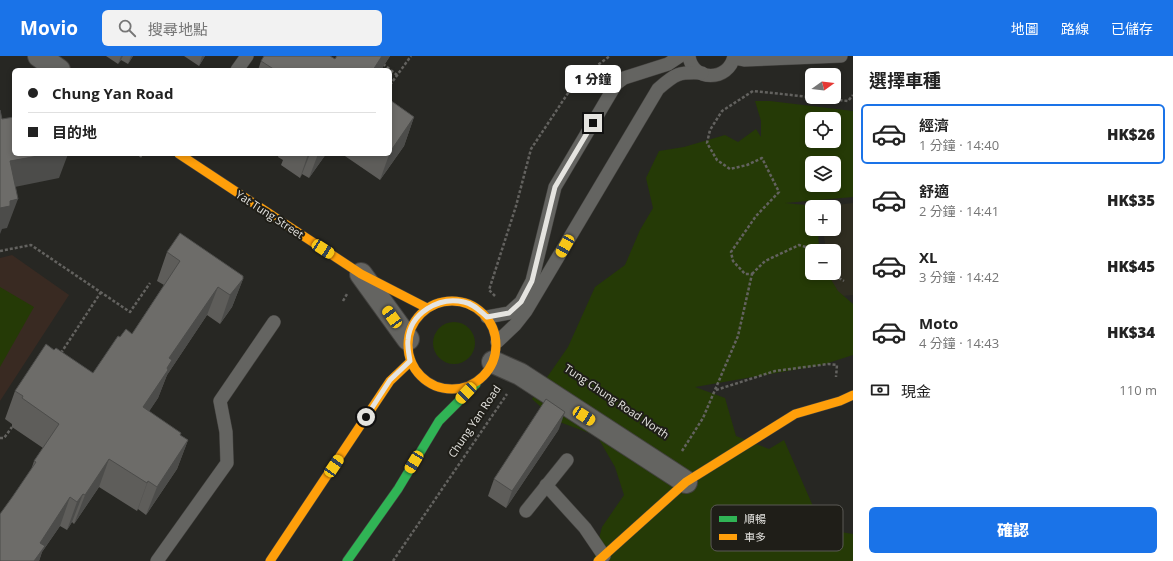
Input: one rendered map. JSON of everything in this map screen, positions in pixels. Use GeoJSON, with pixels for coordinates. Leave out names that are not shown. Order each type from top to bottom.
{"type":"FeatureCollection","features":[{"type":"Feature","properties":{"kind":"street"},"geometry":{"type":"LineString","coordinates":[[39,56],[56,68]]}},
{"type":"Feature","properties":{"kind":"street","name":"Yat Tung Street"},"geometry":{"type":"LineString","coordinates":[[182,156],[361,274],[427,308]]}},
{"type":"Feature","properties":{"kind":"street","name":"Yat Tung Street"},"geometry":{"type":"LineString","coordinates":[[361,274],[408,339]]}},
{"type":"Feature","properties":{"kind":"street"},"geometry":{"type":"LineString","coordinates":[[452,300],[466,302],[477,308],[487,317],[494,329],[495,352],[492,366],[485,376],[476,384],[461,389],[446,389],[431,385],[419,375],[410,361],[408,339],[411,328],[418,317],[427,308],[439,302],[452,300]]}},
{"type":"Feature","properties":{"kind":"street"},"geometry":{"type":"LineString","coordinates":[[495,352],[520,374],[686,482]]}},
{"type":"Feature","properties":{"kind":"street"},"geometry":{"type":"LineString","coordinates":[[270,561],[390,380],[410,361]]}},
{"type":"Feature","properties":{"kind":"street","name":"Chung Yan Road"},"geometry":{"type":"LineString","coordinates":[[347,561],[398,489],[439,421],[476,384]]}},
{"type":"Feature","properties":{"kind":"street"},"geometry":{"type":"LineString","coordinates":[[601,558],[686,482],[795,414],[853,396]]}},
{"type":"Feature","properties":{"kind":"lane"},"geometry":{"type":"LineString","coordinates":[[238,68],[247,56]]}},
{"type":"Feature","properties":{"kind":"lane"},"geometry":{"type":"LineString","coordinates":[[487,317],[509,313],[521,302],[532,281],[555,187],[616,84],[624,78],[668,64],[680,56]]}},
{"type":"Feature","properties":{"kind":"lane"},"geometry":{"type":"LineString","coordinates":[[689,56],[693,66],[698,72],[713,76],[727,70],[734,57],[744,60],[841,56]]}},
{"type":"Feature","properties":{"kind":"lane"},"geometry":{"type":"LineString","coordinates":[[495,352],[526,311],[658,88],[672,76],[686,72],[702,73]]}},
{"type":"Feature","properties":{"kind":"lane"},"geometry":{"type":"LineString","coordinates":[[157,561],[227,463],[226,432],[220,401],[274,322]]}},
{"type":"Feature","properties":{"kind":"lane"},"geometry":{"type":"LineString","coordinates":[[526,511],[567,460]]}},
{"type":"Feature","properties":{"kind":"lane"},"geometry":{"type":"LineString","coordinates":[[546,485],[585,528],[601,558]]}},
{"type":"Feature","properties":{"kind":"path"},"geometry":{"type":"LineString","coordinates":[[392,82],[411,56]]}},
{"type":"Feature","properties":{"kind":"path"},"geometry":{"type":"LineString","coordinates":[[509,313],[507,308],[489,290],[516,206],[530,149],[576,81],[610,56]]}},
{"type":"Feature","properties":{"kind":"path"},"geometry":{"type":"LineString","coordinates":[[379,61],[388,68]]}},
{"type":"Feature","properties":{"kind":"path"},"geometry":{"type":"LineString","coordinates":[[392,71],[397,75]]}},
{"type":"Feature","properties":{"kind":"path"},"geometry":{"type":"LineString","coordinates":[[752,274],[745,274],[732,261],[731,252],[756,216],[779,192],[762,158],[747,165],[730,169],[716,160],[707,143],[710,130],[722,111],[752,91],[848,101],[853,95]]}},
{"type":"Feature","properties":{"kind":"path"},"geometry":{"type":"LineString","coordinates":[[682,451],[703,418],[738,336],[752,274],[765,261],[800,244],[805,246]]}},
{"type":"Feature","properties":{"kind":"path"},"geometry":{"type":"LineString","coordinates":[[0,251],[31,245],[130,312],[150,283]]}},
{"type":"Feature","properties":{"kind":"path"},"geometry":{"type":"LineString","coordinates":[[58,357],[102,292]]}},
{"type":"Feature","properties":{"kind":"path"},"geometry":{"type":"LineString","coordinates":[[715,390],[775,371],[828,364],[837,365],[835,379]]}},
{"type":"Feature","properties":{"kind":"path","name":"Chung Yan Road"},"geometry":{"type":"LineString","coordinates":[[393,561],[520,374]]}},
{"type":"Feature","properties":{"kind":"path"},"geometry":{"type":"LineString","coordinates":[[0,438],[4,438],[12,427]]}},
{"type":"Feature","properties":{"kind":"path","name":"Tung Chung Road North"},"geometry":{"type":"LineString","coordinates":[[675,450],[690,452]]}},
{"type":"Feature","properties":{"kind":"shaded area"},"geometry":{"type":"Polygon","coordinates":[[[853,203],[853,295],[832,297],[830,280],[841,280],[841,244],[825,244],[824,236],[841,236],[841,204],[853,203]]]}},
{"type":"Feature","properties":{"kind":"shaded area"},"geometry":{"type":"Polygon","coordinates":[[[12,255],[69,295],[0,401],[0,258],[12,255]]]}},
{"type":"Feature","properties":{"kind":"green space"},"geometry":{"type":"Polygon","coordinates":[[[755,101],[770,101],[853,111],[853,197],[805,200],[805,201],[785,203],[805,205],[805,236],[818,236],[819,244],[805,244],[805,280],[831,280],[838,291],[853,304],[853,355],[822,365],[695,387],[725,398],[736,436],[769,449],[784,440],[812,505],[711,505],[711,551],[843,551],[843,532],[853,534],[853,561],[593,561],[602,527],[624,495],[615,467],[597,436],[557,421],[532,399],[568,347],[595,287],[625,265],[640,230],[653,208],[646,178],[659,151],[684,147],[725,135],[738,142],[756,129],[761,137],[761,121],[755,101]]]}},
{"type":"Feature","properties":{"kind":"green space"},"geometry":{"type":"Polygon","coordinates":[[[0,287],[34,307],[0,367],[0,287]]]}},
{"type":"Feature","properties":{"kind":"green space"},"geometry":{"type":"Polygon","coordinates":[[[450,322],[458,322],[466,325],[472,331],[475,343],[472,355],[466,361],[458,364],[450,364],[442,361],[436,355],[433,347],[433,339],[436,331],[442,325],[450,322]]]}},
{"type":"Feature","properties":{"kind":"building"},"geometry":{"type":"Polygon","coordinates":[[[264,56],[330,56],[335,59],[337,56],[382,56],[374,68],[272,68],[261,61],[264,56]]]}},
{"type":"Feature","properties":{"kind":"building"},"geometry":{"type":"Polygon","coordinates":[[[392,101],[414,117],[392,149],[392,101]]]}},
{"type":"Feature","properties":{"kind":"building"},"geometry":{"type":"Polygon","coordinates":[[[0,110],[2,119],[12,117],[12,156],[38,156],[10,161],[18,199],[10,201],[10,206],[0,208],[0,110]]]}},
{"type":"Feature","properties":{"kind":"building"},"geometry":{"type":"Polygon","coordinates":[[[180,233],[243,276],[243,279],[230,295],[218,287],[169,358],[172,360],[167,368],[168,370],[143,407],[181,433],[180,435],[188,440],[157,487],[148,481],[147,483],[109,459],[85,495],[83,494],[77,502],[70,497],[40,543],[45,546],[34,561],[0,561],[0,514],[36,462],[34,461],[59,424],[22,398],[23,396],[15,391],[46,344],[54,350],[56,348],[93,373],[118,336],[120,337],[126,329],[132,334],[180,261],[167,252],[180,233]]]}},
{"type":"Feature","properties":{"kind":"building"},"geometry":{"type":"Polygon","coordinates":[[[546,399],[565,412],[512,491],[494,479],[546,399]]]}},
{"type":"Feature","properties":{"kind":"traffic: fast"},"geometry":{"type":"LineString","coordinates":[[347,561],[398,489],[439,421],[476,384]]}},
{"type":"Feature","properties":{"kind":"traffic: slow"},"geometry":{"type":"LineString","coordinates":[[182,156],[361,274],[427,308]]}},
{"type":"Feature","properties":{"kind":"traffic: slow"},"geometry":{"type":"LineString","coordinates":[[443,301],[461,301],[477,308],[489,320],[496,336],[496,345],[496,354],[489,370],[477,382],[461,389],[443,389],[427,382],[415,370],[408,354],[408,336],[415,320],[427,308],[443,301]]}},
{"type":"Feature","properties":{"kind":"traffic: slow"},"geometry":{"type":"LineString","coordinates":[[270,561],[390,381],[411,361]]}},
{"type":"Feature","properties":{"kind":"traffic: slow"},"geometry":{"type":"LineString","coordinates":[[598,561],[686,482],[795,414],[840,401],[853,395]]}},
{"type":"Feature","properties":{"kind":"route"},"geometry":{"type":"LineString","coordinates":[[366,417],[390,380],[410,361],[408,339],[411,328],[418,317],[427,308],[439,302],[452,300],[466,302],[477,308],[487,317],[509,313],[521,302],[532,281],[555,187],[593,123]]}}]}
